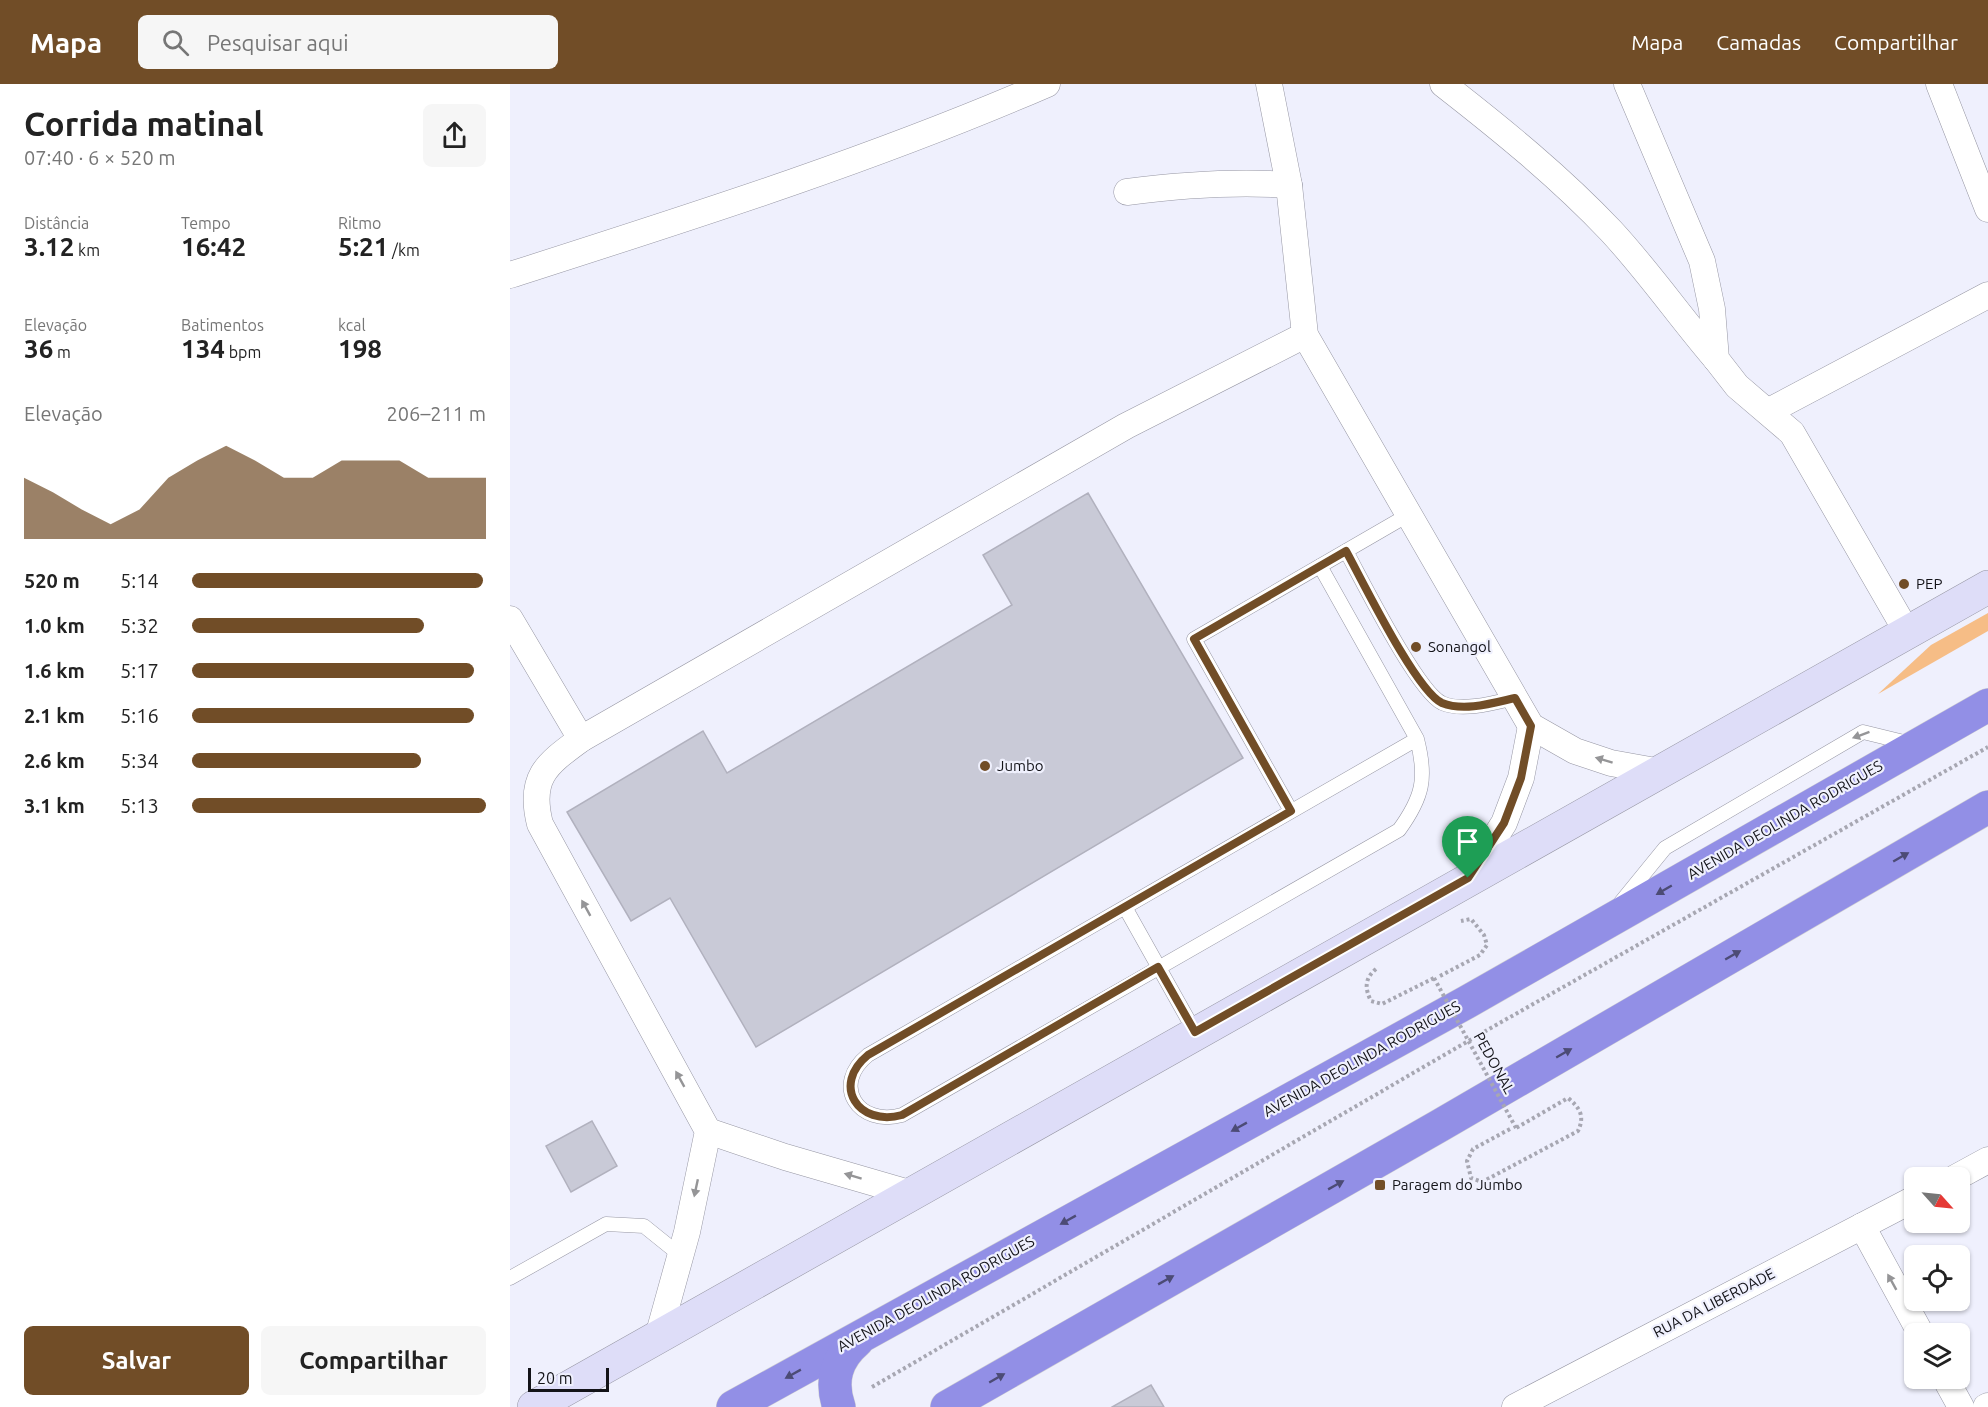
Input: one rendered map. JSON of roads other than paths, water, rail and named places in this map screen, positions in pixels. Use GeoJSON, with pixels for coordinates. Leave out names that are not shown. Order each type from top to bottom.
{"type":"FeatureCollection","features":[{"type":"Feature","properties":{"kind":"highway","name":"AVENIDA DEOLINDA RODRIGUES"},"geometry":{"type":"LineString","coordinates":[[733,1407],[1605,923],[1988,705]]}},
{"type":"Feature","properties":{"kind":"highway"},"geometry":{"type":"LineString","coordinates":[[947,1407],[1439,1126],[1988,807]]}},
{"type":"Feature","properties":{"kind":"highway"},"geometry":{"type":"LineString","coordinates":[[839,1407],[834,1392],[836,1368],[846,1351],[862,1335]]}},
{"type":"Feature","properties":{"kind":"street"},"geometry":{"type":"LineString","coordinates":[[510,275],[753,197],[978,114],[1047,84]]}},
{"type":"Feature","properties":{"kind":"street"},"geometry":{"type":"LineString","coordinates":[[1269,84],[1289,185],[1305,335],[1531,726],[1575,751],[1611,763],[1661,772]]}},
{"type":"Feature","properties":{"kind":"street"},"geometry":{"type":"LineString","coordinates":[[1443,84],[1570,188],[1648,272],[1680,317],[1737,386],[1770,411],[1792,433],[1907,633]]}},
{"type":"Feature","properties":{"kind":"street"},"geometry":{"type":"LineString","coordinates":[[1627,84],[1702,261],[1712,309],[1716,359]]}},
{"type":"Feature","properties":{"kind":"street"},"geometry":{"type":"LineString","coordinates":[[1939,84],[1988,209]]}},
{"type":"Feature","properties":{"kind":"street"},"geometry":{"type":"LineString","coordinates":[[1127,192],[1182,185],[1247,182],[1289,185]]}},
{"type":"Feature","properties":{"kind":"street"},"geometry":{"type":"LineString","coordinates":[[1770,411],[1988,295]]}},
{"type":"Feature","properties":{"kind":"street"},"geometry":{"type":"LineString","coordinates":[[657,1340],[680,1255],[708,1131],[540,824],[536,807],[542,773],[550,761],[581,739],[1126,426],[1305,335]]}},
{"type":"Feature","properties":{"kind":"street"},"geometry":{"type":"LineString","coordinates":[[534,1407],[657,1340],[909,1193],[1988,587]]}},
{"type":"Feature","properties":{"kind":"street"},"geometry":{"type":"LineString","coordinates":[[510,619],[581,739]]}},
{"type":"Feature","properties":{"kind":"street"},"geometry":{"type":"LineString","coordinates":[[1468,878],[1504,823],[1521,778],[1531,726]]}},
{"type":"Feature","properties":{"kind":"street"},"geometry":{"type":"LineString","coordinates":[[708,1131],[909,1193]]}},
{"type":"Feature","properties":{"kind":"street"},"geometry":{"type":"LineString","coordinates":[[1970,1170],[1988,1160]]}},
{"type":"Feature","properties":{"kind":"street","name":"RUA DA LIBERDADE"},"geometry":{"type":"LineString","coordinates":[[1515,1407],[1904,1204]]}},
{"type":"Feature","properties":{"kind":"street"},"geometry":{"type":"LineString","coordinates":[[1862,1226],[1915,1323]]}},
{"type":"Feature","properties":{"kind":"street"},"geometry":{"type":"LineString","coordinates":[[1951,1389],[1961,1407]]}},
{"type":"Feature","properties":{"kind":"lane"},"geometry":{"type":"LineString","coordinates":[[1291,811],[1194,639],[1408,515]]}},
{"type":"Feature","properties":{"kind":"lane"},"geometry":{"type":"LineString","coordinates":[[1346,551],[1415,676],[1441,702],[1474,706],[1515,698]]}},
{"type":"Feature","properties":{"kind":"lane"},"geometry":{"type":"LineString","coordinates":[[1320,566],[1418,739],[1423,762],[1422,787],[1414,809],[1399,830],[902,1115],[880,1119],[870,1116],[855,1102],[851,1092],[854,1071],[868,1055],[1126,909],[1418,739]]}},
{"type":"Feature","properties":{"kind":"lane"},"geometry":{"type":"LineString","coordinates":[[1126,909],[1195,1032]]}},
{"type":"Feature","properties":{"kind":"lane"},"geometry":{"type":"LineString","coordinates":[[510,1278],[606,1224],[644,1226],[680,1255]]}},
{"type":"Feature","properties":{"kind":"place","name":"PEP"},"geometry":{"type":"Point","coordinates":[1904,584]}},
{"type":"Feature","properties":{"kind":"place","name":"Sonangol"},"geometry":{"type":"Point","coordinates":[1416,647]}},
{"type":"Feature","properties":{"kind":"place","name":"Jumbo"},"geometry":{"type":"Point","coordinates":[985,766]}},
{"type":"Feature","properties":{"kind":"place","name":"Paragem do Jumbo"},"geometry":{"type":"Point","coordinates":[1380,1185]}}]}
